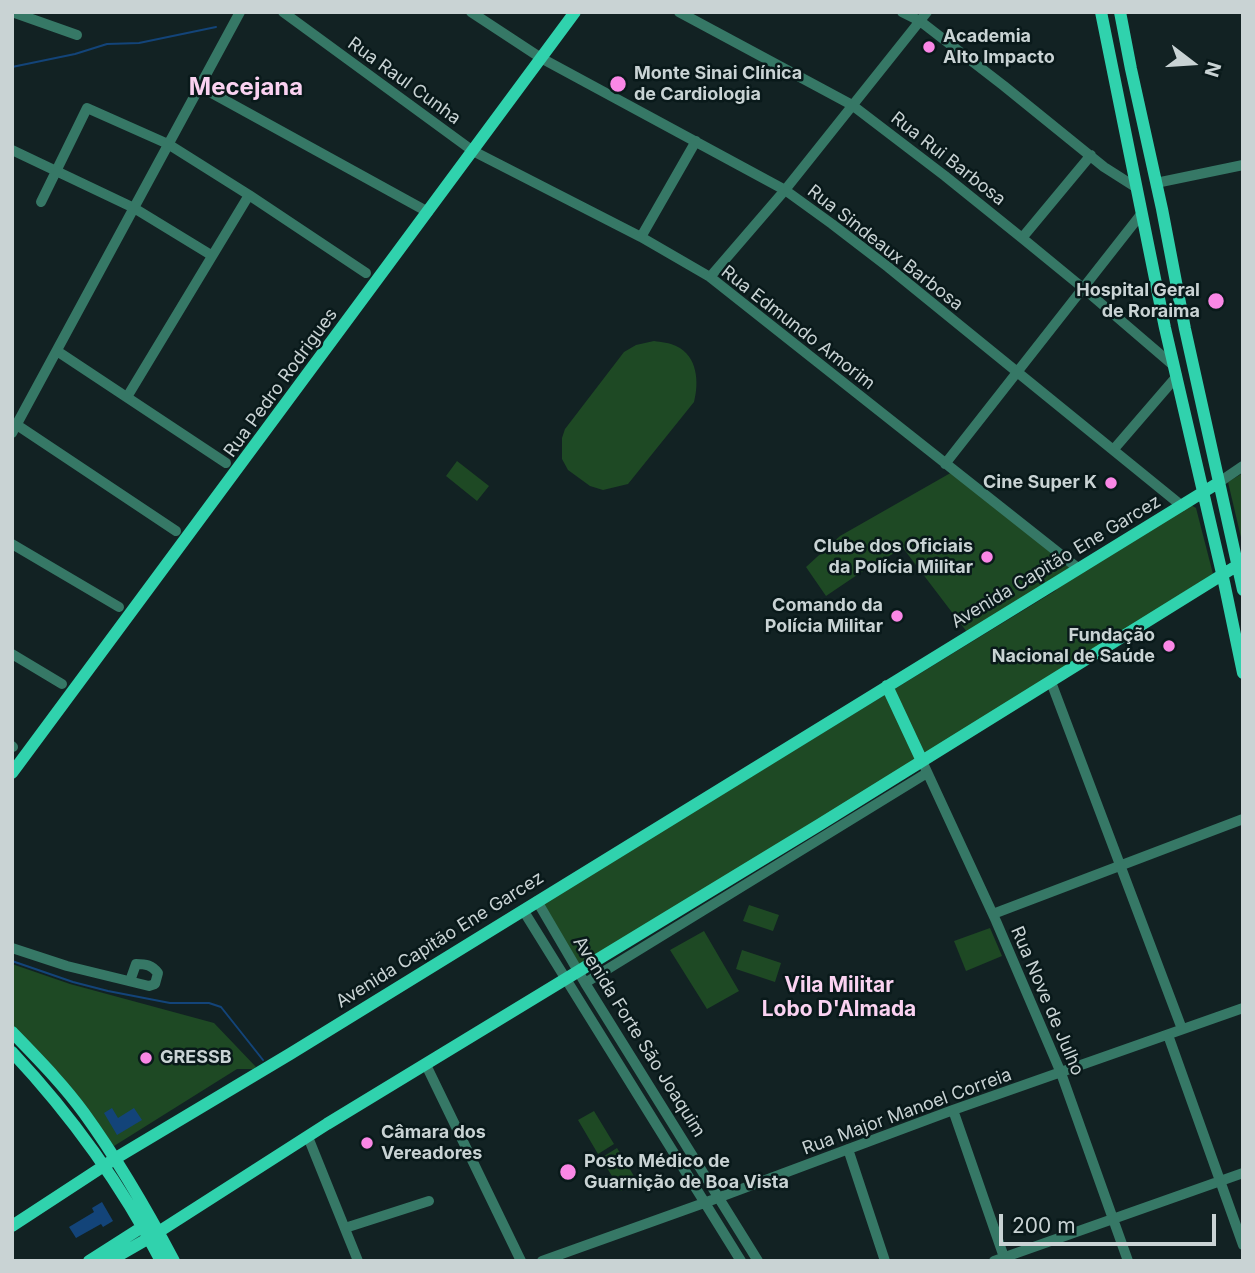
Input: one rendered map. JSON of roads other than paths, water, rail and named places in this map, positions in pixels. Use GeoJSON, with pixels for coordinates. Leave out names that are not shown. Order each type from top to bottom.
{"type":"FeatureCollection","features":[{"type":"Feature","properties":{"kind":"main road","name":"Rua Pedro Rodrigues"},"geometry":{"type":"LineString","coordinates":[[12,773],[575,12]]}},
{"type":"Feature","properties":{"kind":"main road"},"geometry":{"type":"LineString","coordinates":[[1101,12],[1165,328],[1243,673]]}},
{"type":"Feature","properties":{"kind":"main road"},"geometry":{"type":"LineString","coordinates":[[1120,12],[1218,483],[1240,563],[1243,590]]}},
{"type":"Feature","properties":{"kind":"main road"},"geometry":{"type":"LineString","coordinates":[[1112,68],[1119,80],[1125,82],[1130,79],[1131,69]]}},
{"type":"Feature","properties":{"kind":"main road"},"geometry":{"type":"LineString","coordinates":[[1160,298],[1166,308],[1172,310],[1177,306],[1178,293]]}},
{"type":"Feature","properties":{"kind":"main road"},"geometry":{"type":"LineString","coordinates":[[1165,328],[1167,316],[1173,313],[1178,315],[1185,329]]}},
{"type":"Feature","properties":{"kind":"main road","name":"Avenida Capitão Ene Garcez"},"geometry":{"type":"LineString","coordinates":[[12,1226],[1218,483]]}},
{"type":"Feature","properties":{"kind":"main road"},"geometry":{"type":"LineString","coordinates":[[89,1261],[151,1229],[308,1137],[567,978],[582,977],[924,767],[1051,682],[1240,563]]}},
{"type":"Feature","properties":{"kind":"main road"},"geometry":{"type":"LineString","coordinates":[[887,686],[924,767]]}},
{"type":"Feature","properties":{"kind":"main road"},"geometry":{"type":"LineString","coordinates":[[12,1032],[83,1111],[151,1229],[174,1261]]}},
{"type":"Feature","properties":{"kind":"main road"},"geometry":{"type":"LineString","coordinates":[[12,1052],[111,1163]]}},
{"type":"Feature","properties":{"kind":"main road"},"geometry":{"type":"LineString","coordinates":[[109,1261],[151,1229]]}},
{"type":"Feature","properties":{"kind":"main road"},"geometry":{"type":"LineString","coordinates":[[151,1229],[161,1261]]}},
{"type":"Feature","properties":{"kind":"street"},"geometry":{"type":"LineString","coordinates":[[12,12],[40,17],[77,34]]}},
{"type":"Feature","properties":{"kind":"street"},"geometry":{"type":"LineString","coordinates":[[176,531],[15,429],[240,12]]}},
{"type":"Feature","properties":{"kind":"street","name":"Rua Raul Cunha"},"geometry":{"type":"LineString","coordinates":[[283,12],[473,150]]}},
{"type":"Feature","properties":{"kind":"street","name":"Rua Sindeaux Barbosa"},"geometry":{"type":"LineString","coordinates":[[471,12],[541,58],[785,190],[878,260],[1182,506]]}},
{"type":"Feature","properties":{"kind":"street","name":"Rua Rui Barbosa"},"geometry":{"type":"LineString","coordinates":[[678,12],[852,105],[1083,288],[1175,371]]}},
{"type":"Feature","properties":{"kind":"street"},"geometry":{"type":"LineString","coordinates":[[902,12],[920,22],[1119,178],[1137,188]]}},
{"type":"Feature","properties":{"kind":"street"},"geometry":{"type":"LineString","coordinates":[[710,278],[785,190],[927,12]]}},
{"type":"Feature","properties":{"kind":"street"},"geometry":{"type":"LineString","coordinates":[[199,86],[428,212]]}},
{"type":"Feature","properties":{"kind":"street"},"geometry":{"type":"LineString","coordinates":[[41,202],[87,108],[168,144],[366,273]]}},
{"type":"Feature","properties":{"kind":"street"},"geometry":{"type":"LineString","coordinates":[[640,237],[696,141]]}},
{"type":"Feature","properties":{"kind":"street"},"geometry":{"type":"LineString","coordinates":[[12,150],[134,208],[211,256]]}},
{"type":"Feature","properties":{"kind":"street","name":"Rua Edmundo Amorim"},"geometry":{"type":"LineString","coordinates":[[473,150],[640,237],[710,278],[1079,569]]}},
{"type":"Feature","properties":{"kind":"street"},"geometry":{"type":"LineString","coordinates":[[1022,238],[1091,155]]}},
{"type":"Feature","properties":{"kind":"street"},"geometry":{"type":"LineString","coordinates":[[1156,183],[1243,165]]}},
{"type":"Feature","properties":{"kind":"street"},"geometry":{"type":"LineString","coordinates":[[127,397],[249,195]]}},
{"type":"Feature","properties":{"kind":"street"},"geometry":{"type":"LineString","coordinates":[[945,464],[1142,213]]}},
{"type":"Feature","properties":{"kind":"street"},"geometry":{"type":"LineString","coordinates":[[57,351],[226,463]]}},
{"type":"Feature","properties":{"kind":"street"},"geometry":{"type":"LineString","coordinates":[[1114,449],[1175,371]]}},
{"type":"Feature","properties":{"kind":"street","name":"Avenida Capitão Ene Garcez"},"geometry":{"type":"LineString","coordinates":[[1218,483],[1243,466]]}},
{"type":"Feature","properties":{"kind":"street"},"geometry":{"type":"LineString","coordinates":[[12,544],[119,607]]}},
{"type":"Feature","properties":{"kind":"street"},"geometry":{"type":"LineString","coordinates":[[12,654],[62,684]]}},
{"type":"Feature","properties":{"kind":"street"},"geometry":{"type":"LineString","coordinates":[[1051,682],[1182,1029]]}},
{"type":"Feature","properties":{"kind":"street","name":"Rua Nove de Julho"},"geometry":{"type":"LineString","coordinates":[[924,767],[993,914],[1061,1073],[1128,1261]]}},
{"type":"Feature","properties":{"kind":"street"},"geometry":{"type":"LineString","coordinates":[[993,914],[1243,819]]}},
{"type":"Feature","properties":{"kind":"street","name":"Avenida Forte São Joaquim"},"geometry":{"type":"LineString","coordinates":[[537,901],[758,1261]]}},
{"type":"Feature","properties":{"kind":"street","name":"Avenida Forte São Joaquim"},"geometry":{"type":"LineString","coordinates":[[523,910],[741,1261]]}},
{"type":"Feature","properties":{"kind":"street"},"geometry":{"type":"LineString","coordinates":[[12,948],[80,970],[131,981]]}},
{"type":"Feature","properties":{"kind":"street"},"geometry":{"type":"LineString","coordinates":[[586,1009],[597,1002]]}},
{"type":"Feature","properties":{"kind":"street","name":"Rua Major Manoel Correia"},"geometry":{"type":"LineString","coordinates":[[542,1261],[953,1110],[1243,1008]]}},
{"type":"Feature","properties":{"kind":"street"},"geometry":{"type":"LineString","coordinates":[[1168,1034],[1243,1245]]}},
{"type":"Feature","properties":{"kind":"street"},"geometry":{"type":"LineString","coordinates":[[426,1065],[521,1261]]}},
{"type":"Feature","properties":{"kind":"street"},"geometry":{"type":"LineString","coordinates":[[649,1110],[660,1102]]}},
{"type":"Feature","properties":{"kind":"street"},"geometry":{"type":"LineString","coordinates":[[953,1110],[1001,1260],[1243,1173]]}},
{"type":"Feature","properties":{"kind":"street"},"geometry":{"type":"LineString","coordinates":[[308,1137],[358,1261]]}},
{"type":"Feature","properties":{"kind":"street"},"geometry":{"type":"LineString","coordinates":[[848,1149],[886,1261]]}},
{"type":"Feature","properties":{"kind":"street"},"geometry":{"type":"LineString","coordinates":[[345,1228],[429,1201]]}},
{"type":"Feature","properties":{"kind":"water"},"geometry":{"type":"Polygon","coordinates":[[[112,1108],[118,1118],[134,1108],[142,1120],[117,1135],[104,1113],[112,1108]]]}},
{"type":"Feature","properties":{"kind":"water"},"geometry":{"type":"Polygon","coordinates":[[[102,1202],[113,1221],[103,1227],[101,1224],[76,1238],[69,1227],[94,1212],[92,1208],[102,1202]]]}},
{"type":"Feature","properties":{"kind":"waterway"},"geometry":{"type":"LineString","coordinates":[[12,67],[75,54],[107,44],[139,43],[216,27]]}},
{"type":"Feature","properties":{"kind":"waterway"},"geometry":{"type":"LineString","coordinates":[[12,961],[108,991],[170,1003],[209,1003],[221,1007],[263,1060]]}},
{"type":"Feature","properties":{"kind":"place","name":"Academia Alto Impacto"},"geometry":{"type":"Point","coordinates":[929,47]}},
{"type":"Feature","properties":{"kind":"place","name":"Monte Sinai Clínica de Cardiologia"},"geometry":{"type":"Point","coordinates":[618,84]}},
{"type":"Feature","properties":{"kind":"place","name":"Hospital Geral de Roraima"},"geometry":{"type":"Point","coordinates":[1216,301]}},
{"type":"Feature","properties":{"kind":"place","name":"Cine Super K"},"geometry":{"type":"Point","coordinates":[1111,483]}},
{"type":"Feature","properties":{"kind":"place","name":"Clube dos Oficiais da Polícia Militar"},"geometry":{"type":"Point","coordinates":[987,557]}},
{"type":"Feature","properties":{"kind":"place","name":"Comando da Polícia Militar"},"geometry":{"type":"Point","coordinates":[897,616]}},
{"type":"Feature","properties":{"kind":"place","name":"Fundação Nacional de Saúde"},"geometry":{"type":"Point","coordinates":[1169,646]}},
{"type":"Feature","properties":{"kind":"place","name":"GRESSB"},"geometry":{"type":"Point","coordinates":[146,1058]}},
{"type":"Feature","properties":{"kind":"place","name":"Câmara dos Vereadores"},"geometry":{"type":"Point","coordinates":[367,1143]}},
{"type":"Feature","properties":{"kind":"place","name":"Posto Médico de Guarnição de Boa Vista"},"geometry":{"type":"Point","coordinates":[568,1172]}},
{"type":"Feature","properties":{"kind":"district","name":"Mecejana"},"geometry":{"type":"Point","coordinates":[246,88]}},
{"type":"Feature","properties":{"kind":"district","name":"Vila Militar Lobo D'Almada"},"geometry":{"type":"Point","coordinates":[839,998]}}]}
